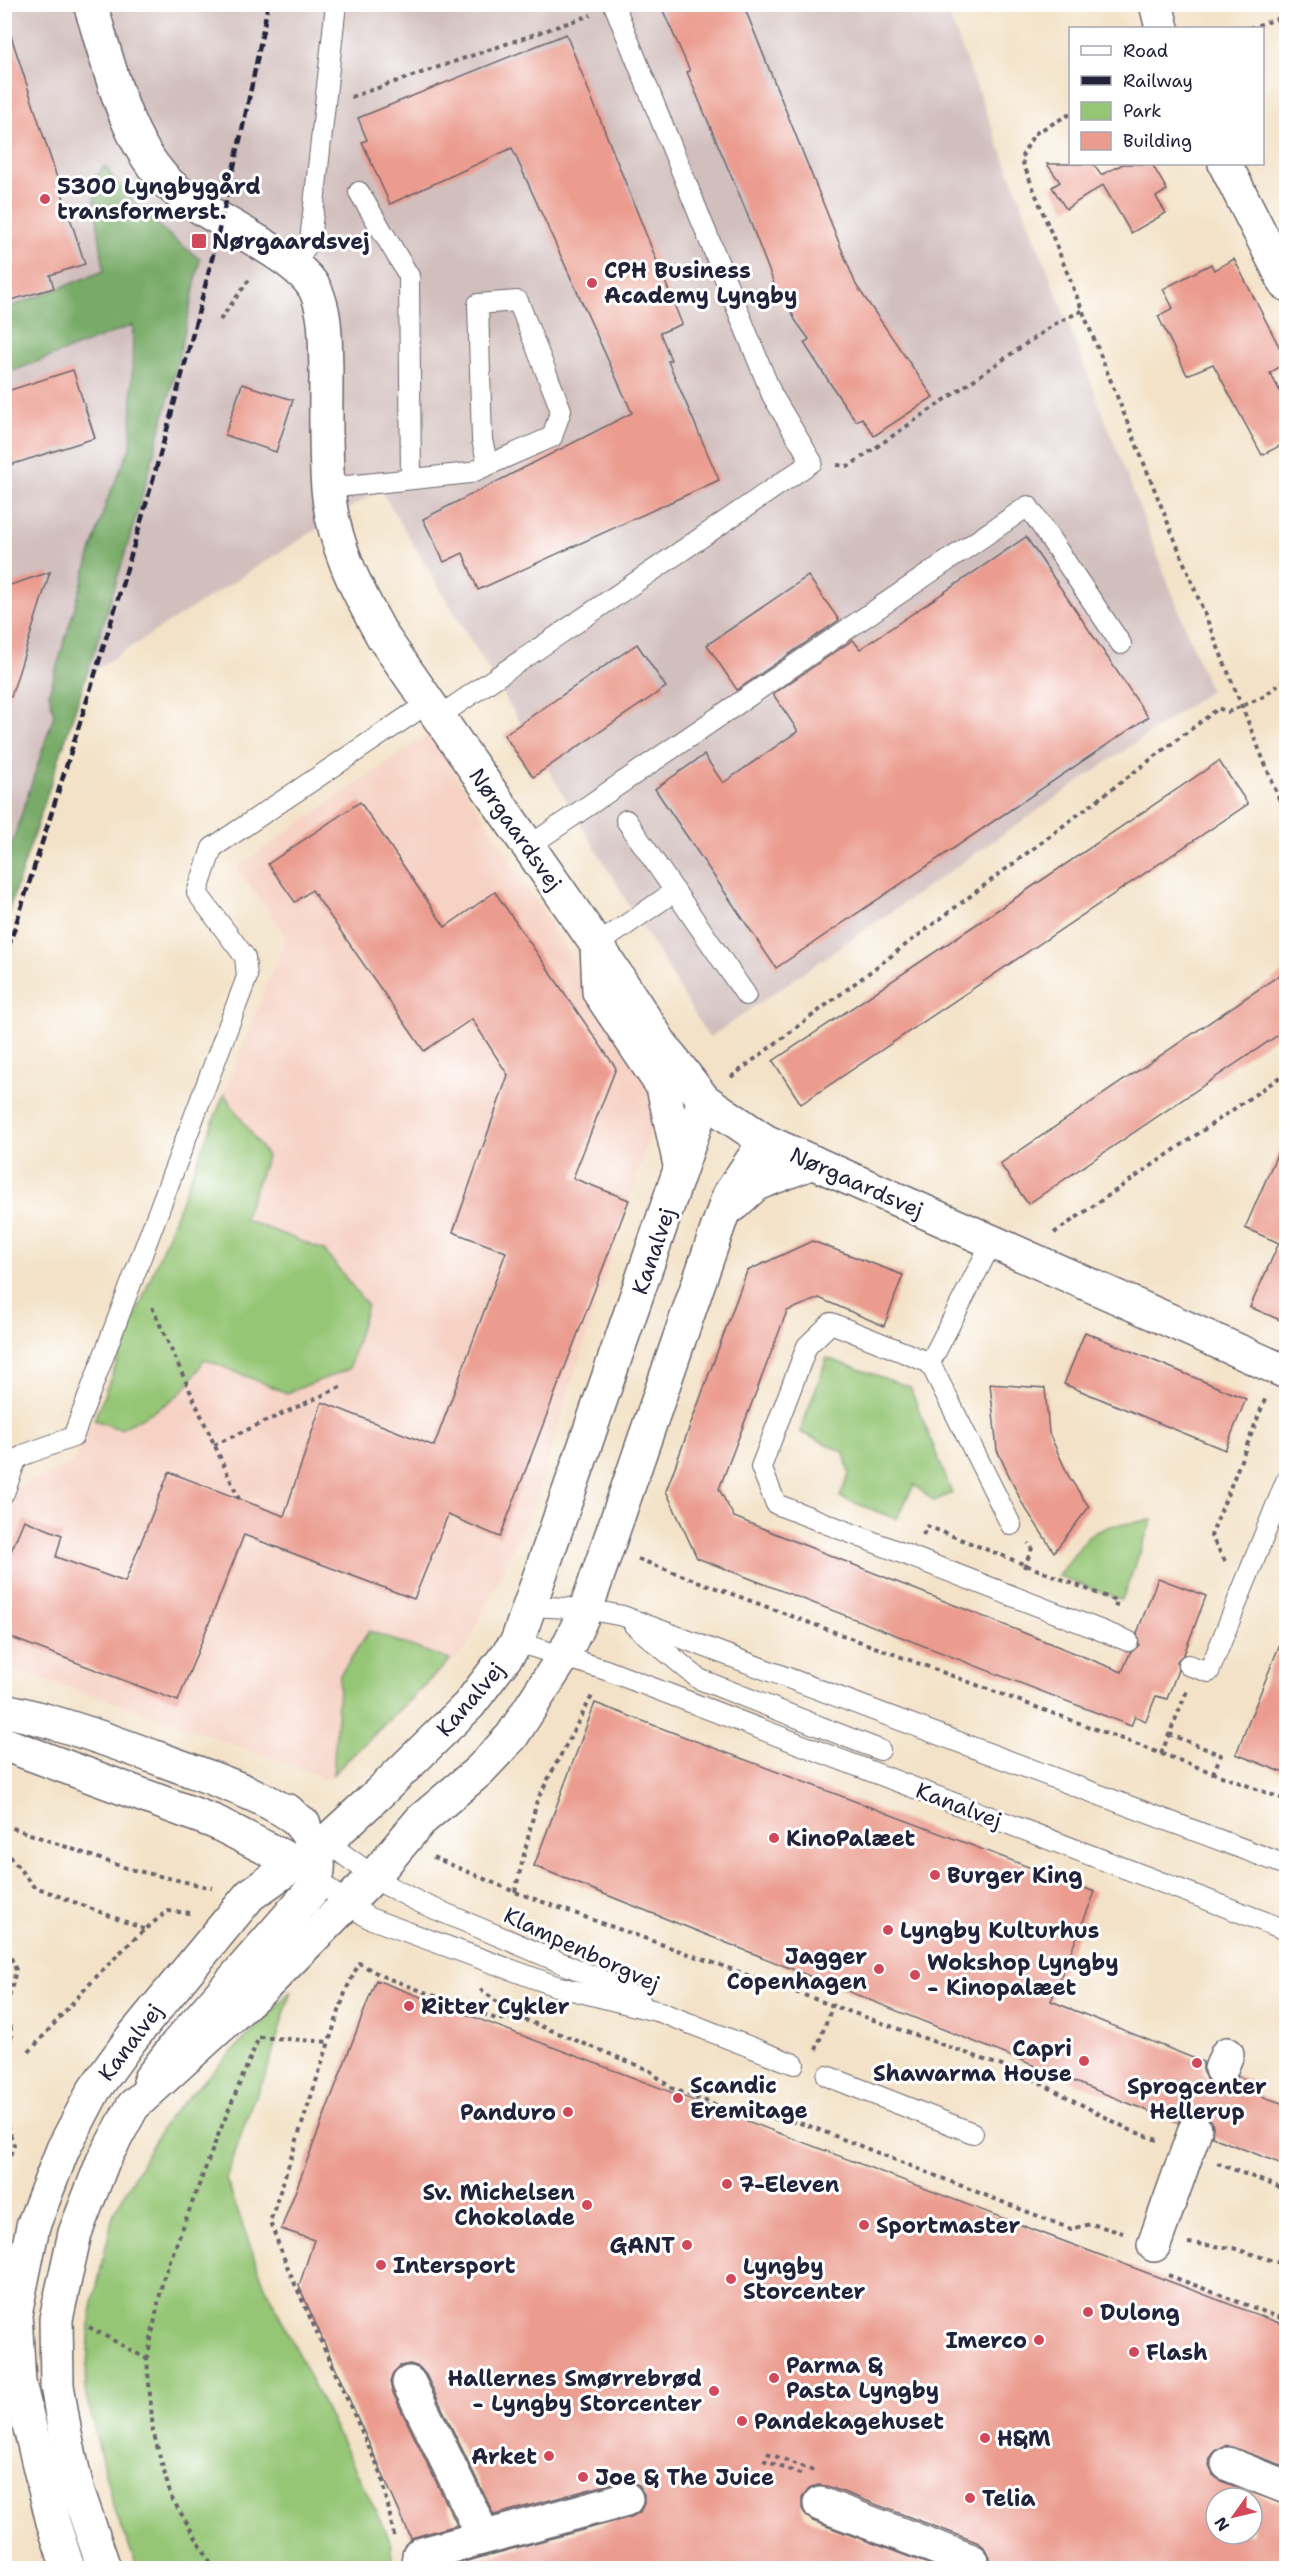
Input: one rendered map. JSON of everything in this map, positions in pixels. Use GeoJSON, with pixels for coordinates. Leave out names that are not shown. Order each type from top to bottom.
{"type":"FeatureCollection","features":[{"type":"Feature","properties":{"kind":"street","name":"Nørgaardsvej"},"geometry":{"type":"LineString","coordinates":[[90,4],[124,110],[149,160],[164,179],[190,201],[281,258],[315,288],[324,316],[328,489],[338,545],[358,592],[383,637],[597,945],[662,1044],[704,1100],[765,1141],[1282,1370]]}},
{"type":"Feature","properties":{"kind":"street"},"geometry":{"type":"LineString","coordinates":[[1156,4],[1162,27]]}},
{"type":"Feature","properties":{"kind":"street"},"geometry":{"type":"LineString","coordinates":[[1226,165],[1287,284]]}},
{"type":"Feature","properties":{"kind":"street"},"geometry":{"type":"LineString","coordinates":[[597,945],[599,992],[663,1088],[676,1137],[681,1169]]}},
{"type":"Feature","properties":{"kind":"street","name":"Kanalvej"},"geometry":{"type":"LineString","coordinates":[[68,2568],[12,2382],[15,2314],[33,2226],[63,2149],[94,2091],[131,2039],[250,1895],[315,1858],[470,1705],[517,1642],[704,1100]]}},
{"type":"Feature","properties":{"kind":"street","name":"Kanalvej"},"geometry":{"type":"LineString","coordinates":[[104,2568],[77,2489],[57,2385],[56,2319],[75,2233],[103,2161],[133,2106],[251,1998],[374,1876],[420,1821],[479,1771],[512,1736],[563,1657],[586,1609],[609,1548],[729,1195],[765,1141]]}},
{"type":"Feature","properties":{"kind":"street"},"geometry":{"type":"LineString","coordinates":[[722,1217],[740,1196],[756,1184],[813,1162]]}},
{"type":"Feature","properties":{"kind":"street"},"geometry":{"type":"LineString","coordinates":[[4,1710],[51,1720],[117,1743],[221,1782],[288,1811],[315,1858],[312,1890],[177,2044],[133,2106]]}},
{"type":"Feature","properties":{"kind":"street"},"geometry":{"type":"LineString","coordinates":[[4,1744],[315,1858]]}},
{"type":"Feature","properties":{"kind":"street"},"geometry":{"type":"LineString","coordinates":[[1154,2245],[1191,2141]]}},
{"type":"Feature","properties":{"kind":"street"},"geometry":{"type":"LineString","coordinates":[[409,2383],[484,2537]]}},
{"type":"Feature","properties":{"kind":"street"},"geometry":{"type":"LineString","coordinates":[[1228,2464],[1287,2487]]}},
{"type":"Feature","properties":{"kind":"street"},"geometry":{"type":"LineString","coordinates":[[820,2489],[972,2561]]}},
{"type":"Feature","properties":{"kind":"street"},"geometry":{"type":"LineString","coordinates":[[407,2547],[484,2537],[626,2499]]}},
{"type":"Feature","properties":{"kind":"lane"},"geometry":{"type":"LineString","coordinates":[[281,258],[310,241],[336,4]]}},
{"type":"Feature","properties":{"kind":"lane"},"geometry":{"type":"LineString","coordinates":[[4,1493],[16,1460],[73,1437],[247,977],[245,957],[197,893],[212,848],[433,710],[812,462],[772,395],[615,7]]}},
{"type":"Feature","properties":{"kind":"lane"},"geometry":{"type":"LineString","coordinates":[[359,192],[409,276],[411,478]]}},
{"type":"Feature","properties":{"kind":"lane"},"geometry":{"type":"LineString","coordinates":[[328,489],[470,473],[552,437],[561,410],[518,301],[478,304],[482,440],[488,465]]}},
{"type":"Feature","properties":{"kind":"lane"},"geometry":{"type":"LineString","coordinates":[[529,846],[1028,506],[1121,644]]}},
{"type":"Feature","properties":{"kind":"lane"},"geometry":{"type":"LineString","coordinates":[[626,820],[746,995]]}},
{"type":"Feature","properties":{"kind":"lane"},"geometry":{"type":"LineString","coordinates":[[597,945],[675,891]]}},
{"type":"Feature","properties":{"kind":"lane"},"geometry":{"type":"LineString","coordinates":[[930,1363],[1007,1249]]}},
{"type":"Feature","properties":{"kind":"lane"},"geometry":{"type":"LineString","coordinates":[[1011,1525],[930,1363],[831,1323],[807,1346],[761,1467],[776,1504],[1128,1641]]}},
{"type":"Feature","properties":{"kind":"lane"},"geometry":{"type":"LineString","coordinates":[[1192,1666],[1209,1672],[1287,1481]]}},
{"type":"Feature","properties":{"kind":"lane"},"geometry":{"type":"LineString","coordinates":[[531,1606],[586,1609],[623,1616],[1287,1865]]}},
{"type":"Feature","properties":{"kind":"lane"},"geometry":{"type":"LineString","coordinates":[[623,1616],[699,1679],[880,1750]]}},
{"type":"Feature","properties":{"kind":"lane","name":"Kanalvej"},"geometry":{"type":"LineString","coordinates":[[517,1642],[606,1670],[1287,1930]]}},
{"type":"Feature","properties":{"kind":"lane","name":"Klampenborgvej"},"geometry":{"type":"LineString","coordinates":[[315,1858],[374,1876],[421,1903],[616,1986],[660,2012]]}},
{"type":"Feature","properties":{"kind":"lane","name":"Klampenborgvej"},"geometry":{"type":"LineString","coordinates":[[315,1858],[346,1903],[369,1918],[556,1986],[660,2012]]}},
{"type":"Feature","properties":{"kind":"lane"},"geometry":{"type":"LineString","coordinates":[[660,2012],[794,2064]]}},
{"type":"Feature","properties":{"kind":"lane"},"geometry":{"type":"LineString","coordinates":[[827,2076],[973,2133]]}},
{"type":"Feature","properties":{"kind":"lane"},"geometry":{"type":"LineString","coordinates":[[12,2382],[57,2385]]}},
{"type":"Feature","properties":{"kind":"path"},"geometry":{"type":"LineString","coordinates":[[325,106],[615,7]]}},
{"type":"Feature","properties":{"kind":"path"},"geometry":{"type":"LineString","coordinates":[[1252,27],[1287,16]]}},
{"type":"Feature","properties":{"kind":"path"},"geometry":{"type":"LineString","coordinates":[[1069,115],[1034,134],[1021,159],[1287,816]]}},
{"type":"Feature","properties":{"kind":"path"},"geometry":{"type":"LineString","coordinates":[[220,320],[281,258]]}},
{"type":"Feature","properties":{"kind":"path"},"geometry":{"type":"LineString","coordinates":[[812,462],[849,466],[1053,325],[1083,310]]}},
{"type":"Feature","properties":{"kind":"path"},"geometry":{"type":"LineString","coordinates":[[704,1100],[762,1052],[1218,708],[1228,712],[1242,704],[1263,697],[1287,678]]}},
{"type":"Feature","properties":{"kind":"path"},"geometry":{"type":"LineString","coordinates":[[1007,1249],[1287,1073]]}},
{"type":"Feature","properties":{"kind":"path"},"geometry":{"type":"LineString","coordinates":[[136,1271],[238,1499]]}},
{"type":"Feature","properties":{"kind":"path"},"geometry":{"type":"LineString","coordinates":[[1242,1591],[1211,1536],[1282,1370]]}},
{"type":"Feature","properties":{"kind":"path"},"geometry":{"type":"LineString","coordinates":[[214,1445],[345,1385]]}},
{"type":"Feature","properties":{"kind":"path"},"geometry":{"type":"LineString","coordinates":[[927,1526],[1117,1601]]}},
{"type":"Feature","properties":{"kind":"path"},"geometry":{"type":"LineString","coordinates":[[609,1548],[1287,1800]]}},
{"type":"Feature","properties":{"kind":"path"},"geometry":{"type":"LineString","coordinates":[[1161,1754],[1192,1666]]}},
{"type":"Feature","properties":{"kind":"path"},"geometry":{"type":"LineString","coordinates":[[515,1893],[537,1800],[606,1670]]}},
{"type":"Feature","properties":{"kind":"path"},"geometry":{"type":"LineString","coordinates":[[1169,1734],[1221,1755],[1213,1773]]}},
{"type":"Feature","properties":{"kind":"path"},"geometry":{"type":"LineString","coordinates":[[4,1825],[129,1869],[175,1882],[250,1895]]}},
{"type":"Feature","properties":{"kind":"path"},"geometry":{"type":"LineString","coordinates":[[4,1849],[33,1886],[144,1929]]}},
{"type":"Feature","properties":{"kind":"path"},"geometry":{"type":"LineString","coordinates":[[445,1862],[515,1893],[833,2004],[1019,2072],[1130,2130],[1191,2141],[1287,2190]]}},
{"type":"Feature","properties":{"kind":"path"},"geometry":{"type":"LineString","coordinates":[[29,2052],[105,1967],[144,1929],[168,1911],[190,1913]]}},
{"type":"Feature","properties":{"kind":"path"},"geometry":{"type":"LineString","coordinates":[[4,1941],[16,1970],[5,2014],[11,2029],[11,2044],[4,2054]]}},
{"type":"Feature","properties":{"kind":"path"},"geometry":{"type":"LineString","coordinates":[[407,2547],[382,2476],[288,2271],[270,2222],[346,1990],[359,1963],[382,1976],[499,2020],[516,2016]]}},
{"type":"Feature","properties":{"kind":"path"},"geometry":{"type":"LineString","coordinates":[[471,1982],[516,2016],[649,2070],[671,2088],[745,2116],[786,2120],[807,2126],[1071,2229],[1091,2224],[1154,2245],[1188,2243],[1233,2248],[1287,2265]]}},
{"type":"Feature","properties":{"kind":"path"},"geometry":{"type":"LineString","coordinates":[[824,2030],[833,2004]]}},
{"type":"Feature","properties":{"kind":"path"},"geometry":{"type":"LineString","coordinates":[[214,2568],[171,2497],[153,2431],[147,2359],[163,2279],[217,2138],[260,2037],[330,2043]]}},
{"type":"Feature","properties":{"kind":"path"},"geometry":{"type":"LineString","coordinates":[[4,2117],[14,2145],[4,2171]]}},
{"type":"Feature","properties":{"kind":"path"},"geometry":{"type":"LineString","coordinates":[[1167,2274],[1287,2320]]}},
{"type":"Feature","properties":{"kind":"path"},"geometry":{"type":"LineString","coordinates":[[56,2319],[79,2322],[147,2359]]}},
{"type":"Feature","properties":{"kind":"path"},"geometry":{"type":"LineString","coordinates":[[767,2453],[820,2489]]}},
{"type":"Feature","properties":{"kind":"shaded area"},"geometry":{"type":"Polygon","coordinates":[[[5,5],[945,5],[1210,691],[709,1038],[380,489],[72,684],[54,715],[5,865],[5,5]]]}},
{"type":"Feature","properties":{"kind":"shaded area"},"geometry":{"type":"Polygon","coordinates":[[[430,733],[661,1100],[532,1509],[466,1649],[330,1780],[138,1710],[5,1667],[4,1508],[11,1490],[72,1463],[94,1420],[120,1429],[195,1379],[204,1358],[286,1393],[324,1250],[244,1219],[267,1156],[224,1094],[286,936],[237,867],[430,733]]]}},
{"type":"Feature","properties":{"kind":"green space"},"geometry":{"type":"Polygon","coordinates":[[[105,166],[148,217],[200,259],[182,343],[138,511],[5,922],[5,865],[54,715],[49,693],[106,503],[131,445],[133,325],[5,374],[5,309],[104,271],[92,180],[105,166]]]}},
{"type":"Feature","properties":{"kind":"green space"},"geometry":{"type":"Polygon","coordinates":[[[224,1094],[267,1156],[244,1219],[324,1250],[367,1305],[349,1369],[287,1393],[204,1359],[188,1385],[170,1402],[120,1429],[94,1420],[224,1094]]]}},
{"type":"Feature","properties":{"kind":"green space"},"geometry":{"type":"Polygon","coordinates":[[[827,1358],[910,1387],[952,1493],[934,1501],[914,1485],[896,1519],[840,1497],[849,1474],[844,1452],[800,1432],[827,1358]]]}},
{"type":"Feature","properties":{"kind":"green space"},"geometry":{"type":"Polygon","coordinates":[[[1152,1520],[1122,1600],[1058,1576],[1089,1535],[1110,1526],[1152,1520]]]}},
{"type":"Feature","properties":{"kind":"green space"},"geometry":{"type":"Polygon","coordinates":[[[369,1631],[450,1660],[333,1774],[340,1675],[369,1631]]]}},
{"type":"Feature","properties":{"kind":"green space"},"geometry":{"type":"Polygon","coordinates":[[[291,1991],[266,2075],[252,2103],[226,2179],[264,2284],[390,2540],[393,2568],[138,2568],[114,2510],[85,2391],[91,2312],[114,2212],[167,2119],[291,1991]]]}},
{"type":"Feature","properties":{"kind":"building"},"geometry":{"type":"Polygon","coordinates":[[[660,4],[743,4],[856,285],[933,397],[874,436],[862,418],[856,421],[839,397],[804,343],[809,339],[795,320],[786,298],[780,299],[744,206],[687,72],[690,71],[660,4]]]}},
{"type":"Feature","properties":{"kind":"building","name":"5300 Lyngbygård transformerst."},"geometry":{"type":"Polygon","coordinates":[[[10,33],[85,264],[50,275],[54,288],[4,302],[4,34],[10,33]]]}},
{"type":"Feature","properties":{"kind":"building"},"geometry":{"type":"Polygon","coordinates":[[[566,34],[682,324],[660,333],[671,360],[668,361],[719,480],[478,590],[463,553],[444,562],[423,519],[632,413],[512,148],[390,204],[362,142],[367,140],[358,118],[566,34]]]}},
{"type":"Feature","properties":{"kind":"building"},"geometry":{"type":"Polygon","coordinates":[[[1047,164],[1094,165],[1101,175],[1121,165],[1153,165],[1167,190],[1156,197],[1166,213],[1131,233],[1103,185],[1066,209],[1052,187],[1060,182],[1047,164]]]}},
{"type":"Feature","properties":{"kind":"building"},"geometry":{"type":"Polygon","coordinates":[[[1234,259],[1287,362],[1270,373],[1287,404],[1287,442],[1262,455],[1213,364],[1187,375],[1158,316],[1173,308],[1163,289],[1211,264],[1214,270],[1234,259]]]}},
{"type":"Feature","properties":{"kind":"building"},"geometry":{"type":"Polygon","coordinates":[[[73,370],[95,438],[4,467],[4,392],[73,370]]]}},
{"type":"Feature","properties":{"kind":"building"},"geometry":{"type":"Polygon","coordinates":[[[242,384],[293,400],[276,452],[225,435],[242,384]]]}},
{"type":"Feature","properties":{"kind":"building"},"geometry":{"type":"Polygon","coordinates":[[[1026,537],[1148,717],[776,968],[655,789],[704,755],[723,783],[798,731],[773,694],[853,640],[860,649],[1026,537]]]}},
{"type":"Feature","properties":{"kind":"building"},"geometry":{"type":"Polygon","coordinates":[[[50,572],[11,697],[4,696],[4,587],[50,572]]]}},
{"type":"Feature","properties":{"kind":"building"},"geometry":{"type":"Polygon","coordinates":[[[808,576],[839,620],[737,690],[707,645],[808,576]]]}},
{"type":"Feature","properties":{"kind":"building"},"geometry":{"type":"Polygon","coordinates":[[[637,644],[666,687],[533,777],[504,735],[637,644]]]}},
{"type":"Feature","properties":{"kind":"building"},"geometry":{"type":"Polygon","coordinates":[[[1219,761],[1248,804],[801,1104],[773,1061],[1219,761]]]}},
{"type":"Feature","properties":{"kind":"building"},"geometry":{"type":"Polygon","coordinates":[[[360,802],[445,927],[495,892],[616,1068],[573,1178],[629,1200],[500,1537],[448,1515],[414,1599],[244,1535],[178,1701],[4,1635],[4,1568],[24,1520],[62,1535],[56,1557],[125,1582],[169,1472],[284,1516],[322,1402],[434,1446],[506,1252],[453,1232],[508,1075],[472,1019],[424,1051],[312,890],[295,902],[268,864],[360,802]]]}},
{"type":"Feature","properties":{"kind":"building"},"geometry":{"type":"Polygon","coordinates":[[[1287,970],[1287,1029],[1028,1204],[1000,1164],[1287,970]]]}},
{"type":"Feature","properties":{"kind":"building"},"geometry":{"type":"Polygon","coordinates":[[[1287,1131],[1287,1323],[1250,1307],[1279,1243],[1245,1228],[1287,1131]]]}},
{"type":"Feature","properties":{"kind":"building"},"geometry":{"type":"Polygon","coordinates":[[[812,1241],[903,1275],[884,1326],[819,1298],[787,1311],[719,1489],[734,1517],[1122,1672],[1130,1653],[1139,1645],[1137,1633],[1158,1578],[1206,1596],[1184,1654],[1177,1661],[1178,1670],[1167,1699],[1156,1696],[1146,1721],[1135,1716],[1131,1726],[697,1558],[666,1491],[747,1271],[812,1241]]]}},
{"type":"Feature","properties":{"kind":"building"},"geometry":{"type":"Polygon","coordinates":[[[1085,1332],[1246,1399],[1225,1450],[1064,1384],[1085,1332]]]}},
{"type":"Feature","properties":{"kind":"building"},"geometry":{"type":"Polygon","coordinates":[[[990,1384],[1045,1388],[1049,1433],[1069,1477],[1089,1507],[1054,1552],[1022,1503],[997,1450],[990,1384]]]}},
{"type":"Feature","properties":{"kind":"building"},"geometry":{"type":"Polygon","coordinates":[[[1285,1631],[1287,1631],[1287,1774],[1236,1754],[1285,1631]]]}},
{"type":"Feature","properties":{"kind":"building","name":"Lyngby Kulturhus"},"geometry":{"type":"Polygon","coordinates":[[[595,1703],[1095,1892],[1051,2001],[1203,2062],[1203,2072],[1207,2081],[1214,2086],[1224,2087],[1233,2083],[1238,2076],[1254,2083],[1250,2092],[1287,2105],[1287,2166],[1212,2137],[1213,2126],[1209,2117],[1202,2113],[1191,2112],[1182,2116],[1178,2123],[534,1866],[595,1703]]]}},
{"type":"Feature","properties":{"kind":"building","name":"Lyngby Storcenter"},"geometry":{"type":"Polygon","coordinates":[[[376,1980],[1287,2326],[1287,2467],[1226,2445],[1216,2450],[1210,2458],[1209,2466],[1213,2475],[1235,2486],[1204,2486],[1204,2546],[1264,2546],[1264,2497],[1287,2505],[1287,2568],[989,2568],[990,2557],[979,2543],[827,2486],[818,2485],[809,2489],[802,2498],[802,2508],[806,2516],[813,2521],[939,2568],[441,2568],[631,2517],[640,2512],[644,2503],[644,2495],[639,2485],[630,2481],[621,2481],[494,2515],[426,2375],[419,2367],[410,2364],[400,2366],[393,2373],[390,2382],[392,2391],[457,2525],[411,2538],[299,2286],[314,2240],[281,2229],[376,1980]]]}},
{"type":"Feature","properties":{"kind":"railway"},"geometry":{"type":"LineString","coordinates":[[4,961],[80,724],[184,367],[215,247],[268,4]]}},
{"type":"Feature","properties":{"kind":"place","name":"5300 Lyngbygård transformerst."},"geometry":{"type":"Point","coordinates":[45,199]}},
{"type":"Feature","properties":{"kind":"place","name":"Nørgaardsvej"},"geometry":{"type":"Point","coordinates":[199,241]}},
{"type":"Feature","properties":{"kind":"place","name":"CPH Business Academy Lyngby"},"geometry":{"type":"Point","coordinates":[592,283]}},
{"type":"Feature","properties":{"kind":"place","name":"KinoPalæet"},"geometry":{"type":"Point","coordinates":[774,1838]}},
{"type":"Feature","properties":{"kind":"place","name":"Burger King"},"geometry":{"type":"Point","coordinates":[935,1875]}},
{"type":"Feature","properties":{"kind":"place","name":"Lyngby Kulturhus"},"geometry":{"type":"Point","coordinates":[888,1930]}},
{"type":"Feature","properties":{"kind":"place","name":"Jagger Copenhagen"},"geometry":{"type":"Point","coordinates":[879,1969]}},
{"type":"Feature","properties":{"kind":"place","name":"Wokshop Lyngby - Kinopalæet"},"geometry":{"type":"Point","coordinates":[915,1975]}},
{"type":"Feature","properties":{"kind":"place","name":"Ritter Cykler"},"geometry":{"type":"Point","coordinates":[409,2006]}},
{"type":"Feature","properties":{"kind":"place","name":"Capri Shawarma House"},"geometry":{"type":"Point","coordinates":[1084,2061]}},
{"type":"Feature","properties":{"kind":"place","name":"Sprogcenter Hellerup"},"geometry":{"type":"Point","coordinates":[1197,2063]}},
{"type":"Feature","properties":{"kind":"place","name":"Scandic Eremitage"},"geometry":{"type":"Point","coordinates":[678,2098]}},
{"type":"Feature","properties":{"kind":"place","name":"Panduro"},"geometry":{"type":"Point","coordinates":[568,2112]}},
{"type":"Feature","properties":{"kind":"place","name":"7-Eleven"},"geometry":{"type":"Point","coordinates":[727,2184]}},
{"type":"Feature","properties":{"kind":"place","name":"Sv. Michelsen Chokolade"},"geometry":{"type":"Point","coordinates":[587,2205]}},
{"type":"Feature","properties":{"kind":"place","name":"Sportmaster"},"geometry":{"type":"Point","coordinates":[864,2225]}},
{"type":"Feature","properties":{"kind":"place","name":"GANT"},"geometry":{"type":"Point","coordinates":[687,2245]}},
{"type":"Feature","properties":{"kind":"place","name":"Intersport"},"geometry":{"type":"Point","coordinates":[381,2265]}},
{"type":"Feature","properties":{"kind":"place","name":"Lyngby Storcenter"},"geometry":{"type":"Point","coordinates":[731,2279]}},
{"type":"Feature","properties":{"kind":"place","name":"Dulong"},"geometry":{"type":"Point","coordinates":[1088,2312]}},
{"type":"Feature","properties":{"kind":"place","name":"Imerco"},"geometry":{"type":"Point","coordinates":[1039,2340]}},
{"type":"Feature","properties":{"kind":"place","name":"Flash"},"geometry":{"type":"Point","coordinates":[1134,2352]}},
{"type":"Feature","properties":{"kind":"place","name":"Parma & Pasta Lyngby"},"geometry":{"type":"Point","coordinates":[774,2378]}},
{"type":"Feature","properties":{"kind":"place","name":"Hallernes Smørrebrød - Lyngby Storcenter"},"geometry":{"type":"Point","coordinates":[714,2391]}},
{"type":"Feature","properties":{"kind":"place","name":"Pandekagehuset"},"geometry":{"type":"Point","coordinates":[742,2421]}},
{"type":"Feature","properties":{"kind":"place","name":"H&M"},"geometry":{"type":"Point","coordinates":[985,2438]}},
{"type":"Feature","properties":{"kind":"place","name":"Arket"},"geometry":{"type":"Point","coordinates":[549,2456]}},
{"type":"Feature","properties":{"kind":"place","name":"Joe & The Juice"},"geometry":{"type":"Point","coordinates":[583,2477]}},
{"type":"Feature","properties":{"kind":"place","name":"Telia"},"geometry":{"type":"Point","coordinates":[970,2498]}}]}
